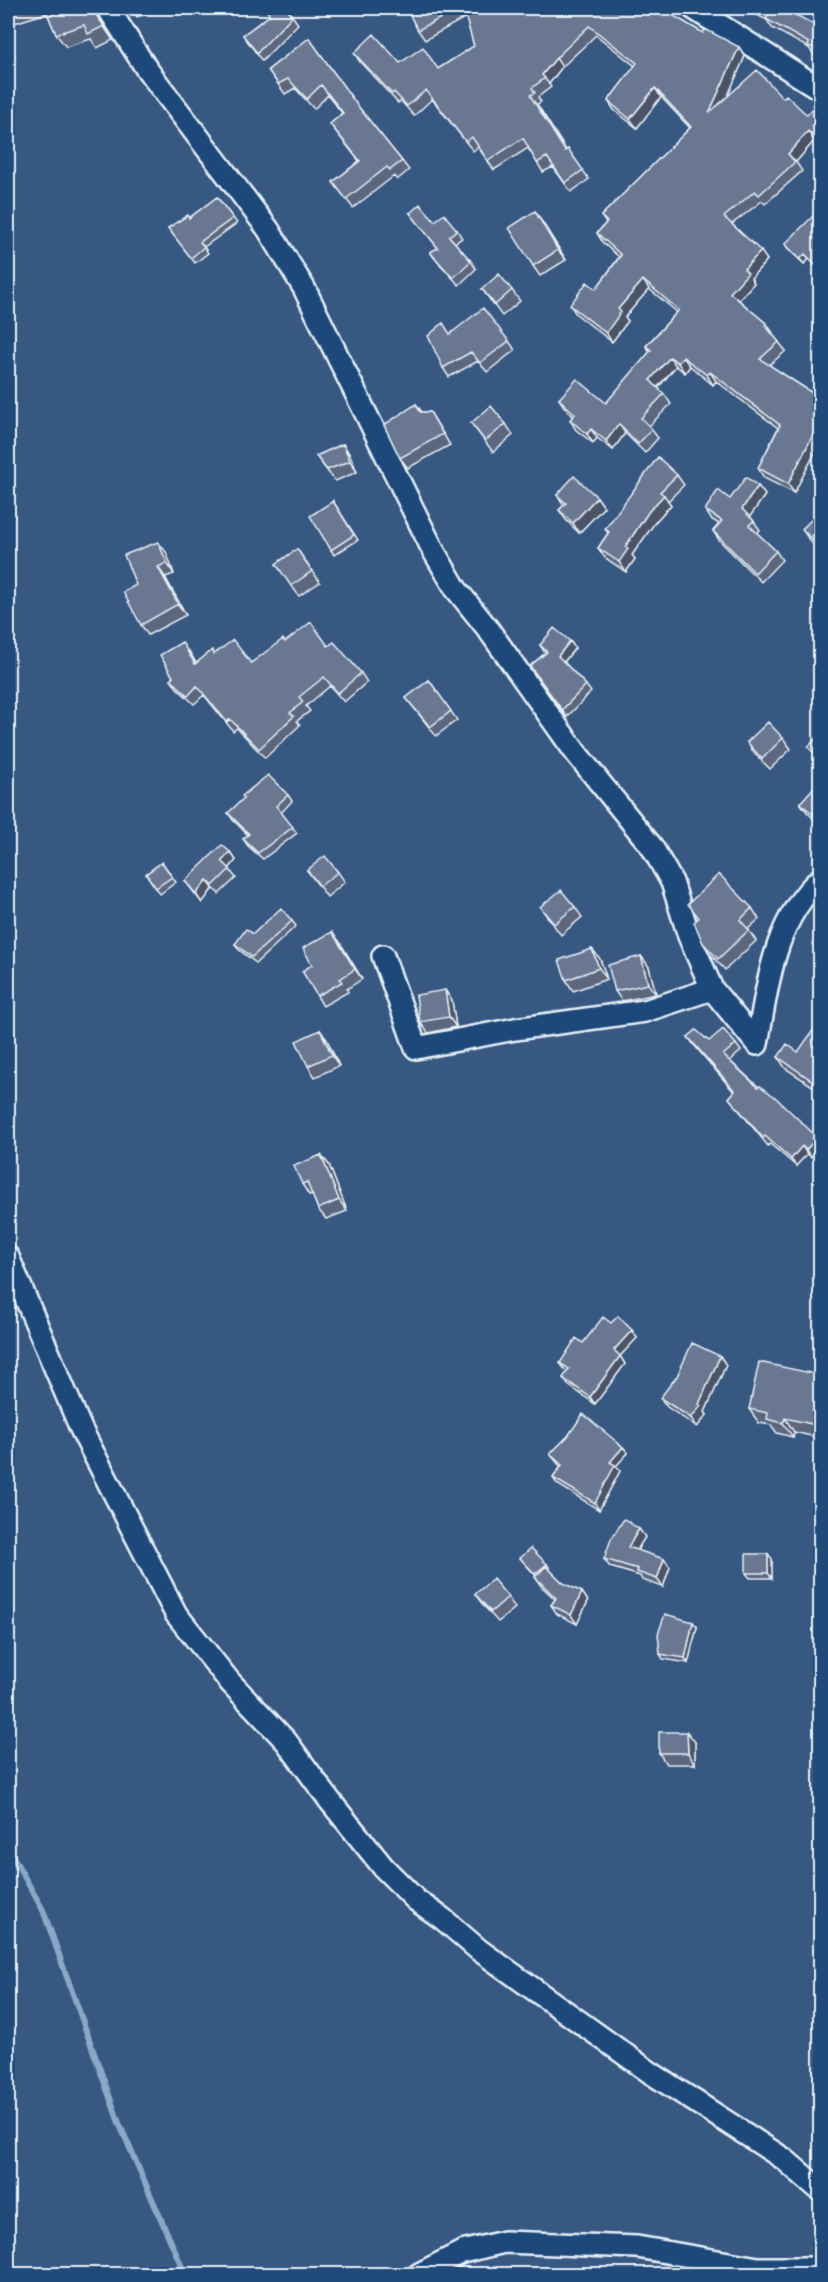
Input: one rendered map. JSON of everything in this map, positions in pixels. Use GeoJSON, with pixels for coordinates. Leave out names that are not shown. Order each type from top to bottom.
{"type":"FeatureCollection","features":[{"type":"Feature","properties":{"kind":"street"},"geometry":{"type":"LineString","coordinates":[[108,8],[146,68],[268,229],[304,288],[433,550],[456,589],[602,787],[652,847],[672,882],[689,936],[712,989],[757,1044],[771,966],[781,936],[802,897],[820,879]]}},
{"type":"Feature","properties":{"kind":"street"},"geometry":{"type":"LineString","coordinates":[[693,8],[820,89]]}},
{"type":"Feature","properties":{"kind":"street"},"geometry":{"type":"LineString","coordinates":[[383,956],[416,1048],[515,1029],[645,1011],[712,989]]}},
{"type":"Feature","properties":{"kind":"street"},"geometry":{"type":"LineString","coordinates":[[8,1257],[81,1429],[176,1614],[230,1682],[286,1741],[330,1802],[384,1868],[416,1900],[498,1964],[651,2073],[784,2159],[820,2190]]}},
{"type":"Feature","properties":{"kind":"street"},"geometry":{"type":"LineString","coordinates":[[419,2274],[462,2252],[504,2242],[637,2247],[758,2268],[820,2268]]}},
{"type":"Feature","properties":{"kind":"building"},"geometry":{"type":"Polygon","coordinates":[[[45,8],[91,8],[104,26],[88,34],[84,25],[56,34],[45,8]]]}},
{"type":"Feature","properties":{"kind":"building"},"geometry":{"type":"Polygon","coordinates":[[[265,8],[286,8],[292,16],[257,53],[243,35],[270,15],[265,8]]]}},
{"type":"Feature","properties":{"kind":"building"},"geometry":{"type":"Polygon","coordinates":[[[406,8],[460,8],[418,30],[406,8]]]}},
{"type":"Feature","properties":{"kind":"building"},"geometry":{"type":"Polygon","coordinates":[[[463,8],[660,8],[703,33],[705,29],[739,47],[709,113],[757,70],[783,98],[786,95],[807,115],[815,106],[820,111],[820,129],[814,137],[808,131],[788,154],[795,162],[759,195],[755,191],[724,217],[761,251],[744,269],[748,273],[730,293],[767,324],[765,325],[779,342],[760,359],[820,398],[820,426],[818,425],[788,484],[758,468],[780,425],[710,372],[707,375],[683,357],[678,363],[670,357],[650,380],[664,394],[641,418],[652,429],[638,444],[619,424],[606,441],[591,429],[587,434],[570,420],[575,414],[559,399],[577,379],[606,403],[651,350],[646,346],[679,310],[643,280],[618,309],[621,312],[606,333],[570,305],[587,282],[596,289],[621,255],[597,233],[607,222],[601,216],[691,127],[655,88],[630,119],[608,101],[637,63],[589,26],[556,58],[542,75],[545,78],[532,88],[535,93],[530,95],[565,151],[568,149],[583,170],[565,183],[547,157],[537,163],[523,138],[488,161],[472,137],[466,142],[426,90],[407,106],[394,92],[392,94],[354,53],[374,34],[400,63],[423,47],[438,69],[474,46],[463,8]]]}},
{"type":"Feature","properties":{"kind":"building"},"geometry":{"type":"Polygon","coordinates":[[[752,8],[782,8],[814,25],[816,18],[820,19],[820,50],[808,46],[809,43],[766,19],[768,15],[752,8]]]}},
{"type":"Feature","properties":{"kind":"building"},"geometry":{"type":"Polygon","coordinates":[[[309,38],[357,105],[402,161],[390,170],[387,167],[346,199],[333,182],[360,161],[330,124],[343,113],[321,85],[307,99],[288,79],[278,84],[268,70],[309,38]]]}},
{"type":"Feature","properties":{"kind":"building"},"geometry":{"type":"Polygon","coordinates":[[[217,197],[233,218],[200,242],[204,247],[191,258],[168,228],[188,215],[189,218],[217,197]]]}},
{"type":"Feature","properties":{"kind":"building"},"geometry":{"type":"Polygon","coordinates":[[[420,204],[435,221],[444,214],[457,230],[449,236],[471,261],[453,278],[430,252],[438,248],[410,213],[420,204]]]}},
{"type":"Feature","properties":{"kind":"building"},"geometry":{"type":"Polygon","coordinates":[[[535,211],[558,250],[533,266],[509,228],[535,211]]]}},
{"type":"Feature","properties":{"kind":"building"},"geometry":{"type":"Polygon","coordinates":[[[814,215],[820,222],[820,261],[816,265],[805,254],[800,259],[785,244],[814,215]]]}},
{"type":"Feature","properties":{"kind":"building"},"geometry":{"type":"Polygon","coordinates":[[[499,274],[512,290],[495,305],[482,289],[499,274]]]}},
{"type":"Feature","properties":{"kind":"building"},"geometry":{"type":"Polygon","coordinates":[[[483,308],[509,341],[480,363],[471,352],[443,368],[428,336],[443,323],[450,334],[483,308]]]}},
{"type":"Feature","properties":{"kind":"building"},"geometry":{"type":"Polygon","coordinates":[[[416,404],[420,412],[430,412],[443,434],[400,458],[384,425],[416,404]]]}},
{"type":"Feature","properties":{"kind":"building"},"geometry":{"type":"Polygon","coordinates":[[[491,406],[506,424],[485,441],[471,423],[491,406]]]}},
{"type":"Feature","properties":{"kind":"building"},"geometry":{"type":"Polygon","coordinates":[[[343,444],[350,461],[327,470],[316,456],[343,444]]]}},
{"type":"Feature","properties":{"kind":"building"},"geometry":{"type":"Polygon","coordinates":[[[658,457],[677,475],[660,492],[664,495],[649,511],[625,547],[628,549],[619,562],[598,548],[609,532],[605,529],[658,457]]]}},
{"type":"Feature","properties":{"kind":"building"},"geometry":{"type":"Polygon","coordinates":[[[574,476],[597,497],[573,523],[559,510],[566,503],[557,495],[574,476]]]}},
{"type":"Feature","properties":{"kind":"building"},"geometry":{"type":"Polygon","coordinates":[[[746,477],[758,486],[742,509],[754,521],[749,525],[776,551],[755,573],[713,531],[722,521],[705,510],[718,490],[730,499],[746,477]]]}},
{"type":"Feature","properties":{"kind":"building"},"geometry":{"type":"Polygon","coordinates":[[[333,501],[354,535],[331,550],[310,516],[333,501]]]}},
{"type":"Feature","properties":{"kind":"building"},"geometry":{"type":"Polygon","coordinates":[[[819,512],[820,514],[820,548],[802,529],[819,512]]]}},
{"type":"Feature","properties":{"kind":"building"},"geometry":{"type":"Polygon","coordinates":[[[158,542],[167,563],[158,567],[178,604],[141,625],[123,592],[136,585],[124,555],[158,542]]]}},
{"type":"Feature","properties":{"kind":"building"},"geometry":{"type":"Polygon","coordinates":[[[820,548],[820,558],[819,560],[815,557],[820,548]]]}},
{"type":"Feature","properties":{"kind":"building"},"geometry":{"type":"Polygon","coordinates":[[[297,549],[312,571],[291,586],[276,564],[297,549]]]}},
{"type":"Feature","properties":{"kind":"building"},"geometry":{"type":"Polygon","coordinates":[[[311,622],[328,646],[334,642],[361,673],[338,693],[324,677],[299,697],[303,702],[290,713],[294,716],[259,749],[230,719],[227,722],[197,686],[188,696],[171,679],[173,677],[160,655],[182,642],[195,664],[212,650],[214,654],[233,640],[251,663],[283,639],[285,642],[311,622]]]}},
{"type":"Feature","properties":{"kind":"building"},"geometry":{"type":"Polygon","coordinates":[[[554,628],[570,641],[558,656],[586,685],[562,710],[530,666],[547,652],[540,645],[554,628]]]}},
{"type":"Feature","properties":{"kind":"building"},"geometry":{"type":"Polygon","coordinates":[[[429,680],[451,711],[430,727],[406,698],[429,680]]]}},
{"type":"Feature","properties":{"kind":"building"},"geometry":{"type":"Polygon","coordinates":[[[768,722],[783,738],[762,759],[747,742],[768,722]]]}},
{"type":"Feature","properties":{"kind":"building"},"geometry":{"type":"Polygon","coordinates":[[[820,734],[820,759],[808,747],[820,734]]]}},
{"type":"Feature","properties":{"kind":"building"},"geometry":{"type":"Polygon","coordinates":[[[268,775],[288,795],[276,806],[293,827],[258,853],[243,839],[249,834],[228,813],[244,798],[242,796],[268,775]]]}},
{"type":"Feature","properties":{"kind":"building"},"geometry":{"type":"Polygon","coordinates":[[[816,785],[820,790],[820,812],[818,809],[813,814],[800,803],[816,785]]]}},
{"type":"Feature","properties":{"kind":"building"},"geometry":{"type":"Polygon","coordinates":[[[222,845],[230,852],[222,861],[230,869],[213,886],[207,880],[196,894],[185,881],[222,845]]]}},
{"type":"Feature","properties":{"kind":"building"},"geometry":{"type":"Polygon","coordinates":[[[325,856],[338,872],[320,886],[307,870],[325,856]]]}},
{"type":"Feature","properties":{"kind":"building"},"geometry":{"type":"Polygon","coordinates":[[[162,862],[172,877],[156,888],[146,874],[162,862]]]}},
{"type":"Feature","properties":{"kind":"building"},"geometry":{"type":"Polygon","coordinates":[[[719,874],[752,908],[740,920],[749,930],[718,959],[703,943],[694,922],[699,918],[688,904],[719,874]]]}},
{"type":"Feature","properties":{"kind":"building"},"geometry":{"type":"Polygon","coordinates":[[[561,890],[575,907],[554,924],[540,907],[561,890]]]}},
{"type":"Feature","properties":{"kind":"building"},"geometry":{"type":"Polygon","coordinates":[[[281,908],[292,921],[252,957],[235,944],[246,929],[253,934],[281,908]]]}},
{"type":"Feature","properties":{"kind":"building"},"geometry":{"type":"Polygon","coordinates":[[[332,932],[355,969],[340,979],[342,982],[317,996],[302,971],[312,965],[303,948],[332,932]]]}},
{"type":"Feature","properties":{"kind":"building"},"geometry":{"type":"Polygon","coordinates":[[[592,949],[599,968],[566,980],[559,960],[592,949]]]}},
{"type":"Feature","properties":{"kind":"building"},"geometry":{"type":"Polygon","coordinates":[[[641,956],[648,984],[615,991],[608,965],[641,956]]]}},
{"type":"Feature","properties":{"kind":"building"},"geometry":{"type":"Polygon","coordinates":[[[445,990],[449,1017],[420,1022],[416,995],[445,990]]]}},
{"type":"Feature","properties":{"kind":"building"},"geometry":{"type":"Polygon","coordinates":[[[723,1029],[736,1044],[723,1055],[758,1087],[760,1086],[775,1097],[817,1137],[806,1150],[802,1146],[791,1159],[765,1136],[763,1138],[729,1098],[735,1091],[688,1037],[696,1030],[709,1041],[723,1029]]]}},
{"type":"Feature","properties":{"kind":"building"},"geometry":{"type":"Polygon","coordinates":[[[814,1029],[820,1033],[820,1086],[778,1057],[787,1044],[798,1052],[814,1029]]]}},
{"type":"Feature","properties":{"kind":"building"},"geometry":{"type":"Polygon","coordinates":[[[320,1030],[332,1055],[308,1066],[296,1041],[320,1030]]]}},
{"type":"Feature","properties":{"kind":"building"},"geometry":{"type":"Polygon","coordinates":[[[321,1155],[339,1200],[318,1209],[307,1182],[302,1184],[294,1166],[321,1155]]]}},
{"type":"Feature","properties":{"kind":"building"},"geometry":{"type":"Polygon","coordinates":[[[618,1316],[632,1330],[614,1350],[620,1356],[590,1397],[563,1378],[569,1369],[560,1363],[576,1338],[583,1343],[603,1317],[611,1323],[618,1316]]]}},
{"type":"Feature","properties":{"kind":"building"},"geometry":{"type":"Polygon","coordinates":[[[692,1343],[720,1356],[699,1404],[701,1406],[691,1418],[660,1398],[677,1376],[692,1343]]]}},
{"type":"Feature","properties":{"kind":"building"},"geometry":{"type":"Polygon","coordinates":[[[759,1362],[820,1375],[820,1406],[816,1406],[812,1424],[785,1418],[783,1423],[767,1419],[768,1413],[749,1409],[759,1362]]]}},
{"type":"Feature","properties":{"kind":"building"},"geometry":{"type":"Polygon","coordinates":[[[583,1414],[623,1447],[610,1462],[615,1465],[595,1503],[553,1478],[562,1465],[550,1454],[568,1436],[583,1414]]]}},
{"type":"Feature","properties":{"kind":"building"},"geometry":{"type":"Polygon","coordinates":[[[813,1501],[820,1501],[820,1517],[814,1518],[813,1501]]]}},
{"type":"Feature","properties":{"kind":"building"},"geometry":{"type":"Polygon","coordinates":[[[624,1519],[639,1529],[628,1547],[664,1559],[657,1579],[637,1572],[638,1569],[604,1559],[611,1539],[624,1519]]]}},
{"type":"Feature","properties":{"kind":"building"},"geometry":{"type":"Polygon","coordinates":[[[531,1548],[547,1564],[535,1574],[520,1558],[531,1548]]]}},
{"type":"Feature","properties":{"kind":"building"},"geometry":{"type":"Polygon","coordinates":[[[746,1554],[768,1554],[768,1573],[746,1573],[746,1554]]]}},
{"type":"Feature","properties":{"kind":"building"},"geometry":{"type":"Polygon","coordinates":[[[546,1566],[563,1583],[582,1592],[571,1615],[551,1605],[556,1598],[535,1577],[546,1566]]]}},
{"type":"Feature","properties":{"kind":"building"},"geometry":{"type":"Polygon","coordinates":[[[493,1579],[508,1597],[491,1612],[475,1594],[493,1579]]]}},
{"type":"Feature","properties":{"kind":"building"},"geometry":{"type":"Polygon","coordinates":[[[665,1614],[693,1622],[685,1658],[660,1654],[658,1634],[665,1614]]]}},
{"type":"Feature","properties":{"kind":"building"},"geometry":{"type":"Polygon","coordinates":[[[659,1732],[687,1732],[688,1753],[659,1753],[659,1732]]]}},
{"type":"Feature","properties":{"kind":"waterway"},"geometry":{"type":"LineString","coordinates":[[8,1848],[43,1910],[119,2123],[185,2274]]}}]}
